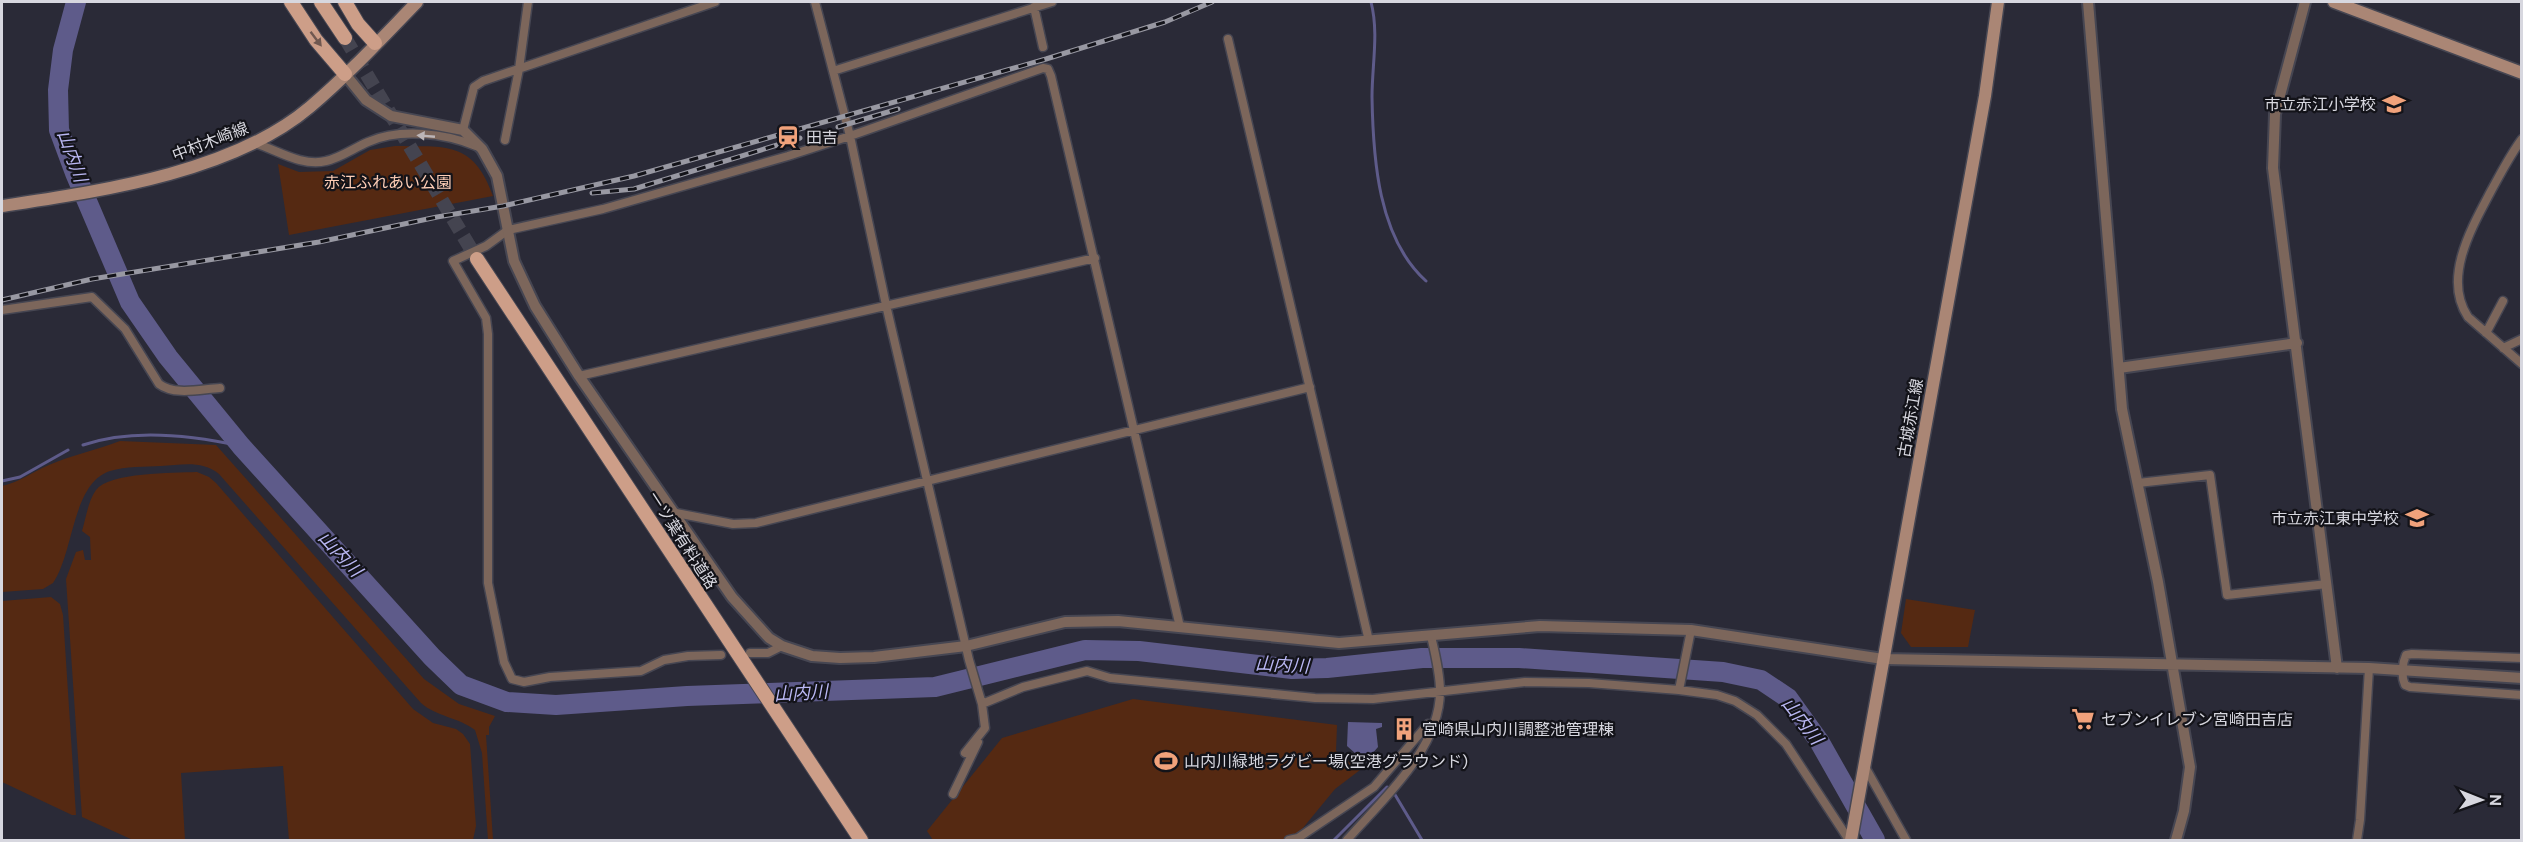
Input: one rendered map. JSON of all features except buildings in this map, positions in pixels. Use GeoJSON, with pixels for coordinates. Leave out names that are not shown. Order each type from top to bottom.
{"type":"FeatureCollection","features":[{"type":"Feature","properties":{"kind":"main road"},"geometry":{"type":"LineString","coordinates":[[291,2],[316,40],[345,74]]}},
{"type":"Feature","properties":{"kind":"main road"},"geometry":{"type":"LineString","coordinates":[[321,2],[345,38],[326,2]]}},
{"type":"Feature","properties":{"kind":"main road"},"geometry":{"type":"LineString","coordinates":[[345,2],[358,24],[375,43]]}},
{"type":"Feature","properties":{"kind":"main road","name":"中村木崎線"},"geometry":{"type":"LineString","coordinates":[[2,206],[160,177],[255,143],[309,108],[417,2]]}},
{"type":"Feature","properties":{"kind":"main road","name":"古城赤江線"},"geometry":{"type":"LineString","coordinates":[[1851,838],[1985,96],[1998,2]]}},
{"type":"Feature","properties":{"kind":"main road"},"geometry":{"type":"LineString","coordinates":[[2334,2],[2522,73]]}},
{"type":"Feature","properties":{"kind":"main road","name":"一ツ葉有料道路"},"geometry":{"type":"LineString","coordinates":[[477,259],[748,660],[783,723],[861,840]]}},
{"type":"Feature","properties":{"kind":"street"},"geometry":{"type":"LineString","coordinates":[[505,140],[519,69],[528,2]]}},
{"type":"Feature","properties":{"kind":"street"},"geometry":{"type":"LineString","coordinates":[[463,130],[474,87],[483,81],[716,2]]}},
{"type":"Feature","properties":{"kind":"street"},"geometry":{"type":"LineString","coordinates":[[814,2],[850,136],[886,305],[929,481],[969,660],[981,700],[985,728],[953,794]]}},
{"type":"Feature","properties":{"kind":"street"},"geometry":{"type":"LineString","coordinates":[[832,71],[1052,2]]}},
{"type":"Feature","properties":{"kind":"street"},"geometry":{"type":"LineString","coordinates":[[2088,2],[2122,409],[2185,730],[2190,767],[2184,811],[2176,840]]}},
{"type":"Feature","properties":{"kind":"street"},"geometry":{"type":"LineString","coordinates":[[2305,2],[2275,114],[2273,168],[2337,668]]}},
{"type":"Feature","properties":{"kind":"street"},"geometry":{"type":"LineString","coordinates":[[1034,7],[1043,47]]}},
{"type":"Feature","properties":{"kind":"street"},"geometry":{"type":"LineString","coordinates":[[1228,39],[1369,641]]}},
{"type":"Feature","properties":{"kind":"street"},"geometry":{"type":"LineString","coordinates":[[721,655],[688,656],[664,660],[641,671],[550,677],[524,682],[512,679],[504,662],[488,583],[489,334],[486,318],[453,261],[486,246],[508,230],[603,208],[850,136],[1043,68],[1048,69],[1051,76],[1136,431],[1180,627]]}},
{"type":"Feature","properties":{"kind":"street"},"geometry":{"type":"LineString","coordinates":[[345,74],[366,100],[391,116],[463,130],[482,148],[497,176],[514,261],[535,306],[579,376],[732,597],[769,638],[782,646],[812,656],[840,658],[902,655],[966,646],[1065,622],[1118,621],[1339,643],[1432,641],[1540,626],[1691,630],[1882,659],[2369,668],[2522,678]]}},
{"type":"Feature","properties":{"kind":"street"},"geometry":{"type":"LineString","coordinates":[[255,143],[299,161],[325,162],[370,141],[395,134],[463,141],[482,148]]}},
{"type":"Feature","properties":{"kind":"street"},"geometry":{"type":"LineString","coordinates":[[2522,139],[2470,230],[2462,253],[2459,293],[2462,308],[2468,317],[2522,364]]}},
{"type":"Feature","properties":{"kind":"street"},"geometry":{"type":"LineString","coordinates":[[579,376],[1095,258]]}},
{"type":"Feature","properties":{"kind":"street"},"geometry":{"type":"LineString","coordinates":[[2,310],[92,297],[125,329],[159,384],[174,391],[220,388]]}},
{"type":"Feature","properties":{"kind":"street"},"geometry":{"type":"LineString","coordinates":[[2486,333],[2503,301]]}},
{"type":"Feature","properties":{"kind":"street"},"geometry":{"type":"LineString","coordinates":[[2503,348],[2522,339]]}},
{"type":"Feature","properties":{"kind":"street"},"geometry":{"type":"LineString","coordinates":[[2119,368],[2297,343]]}},
{"type":"Feature","properties":{"kind":"street"},"geometry":{"type":"LineString","coordinates":[[676,513],[733,524],[756,523],[1310,387]]}},
{"type":"Feature","properties":{"kind":"street"},"geometry":{"type":"LineString","coordinates":[[2138,483],[2210,475],[2227,595],[2327,585]]}},
{"type":"Feature","properties":{"kind":"street"},"geometry":{"type":"LineString","coordinates":[[1679,690],[1691,630]]}},
{"type":"Feature","properties":{"kind":"street"},"geometry":{"type":"LineString","coordinates":[[1347,840],[1419,756],[1438,717],[1440,688],[1432,641]]}},
{"type":"Feature","properties":{"kind":"street"},"geometry":{"type":"LineString","coordinates":[[748,660],[782,646]]}},
{"type":"Feature","properties":{"kind":"street"},"geometry":{"type":"LineString","coordinates":[[2522,658],[2412,654],[2406,655],[2403,670],[2405,685],[2410,687],[2522,695]]}},
{"type":"Feature","properties":{"kind":"street"},"geometry":{"type":"LineString","coordinates":[[2357,840],[2369,668]]}},
{"type":"Feature","properties":{"kind":"street"},"geometry":{"type":"LineString","coordinates":[[981,700],[1087,670],[1110,678],[1315,698],[1373,699],[1440,688],[1525,682],[1589,683],[1717,695],[1735,701],[1758,715],[1786,744],[1851,838]]}},
{"type":"Feature","properties":{"kind":"street"},"geometry":{"type":"LineString","coordinates":[[1289,840],[1298,838],[1374,787],[1428,724],[1434,726]]}},
{"type":"Feature","properties":{"kind":"street"},"geometry":{"type":"LineString","coordinates":[[965,753],[985,728]]}},
{"type":"Feature","properties":{"kind":"street"},"geometry":{"type":"LineString","coordinates":[[1863,768],[1906,840]]}},
{"type":"Feature","properties":{"kind":"green space","name":"赤江ふれあい公園"},"geometry":{"type":"Polygon","coordinates":[[[395,146],[429,146],[455,150],[476,165],[493,196],[289,235],[278,164],[299,172],[333,171],[370,150],[395,146]]]}},
{"type":"Feature","properties":{"kind":"green space"},"geometry":{"type":"Polygon","coordinates":[[[120,441],[216,445],[424,679],[459,704],[495,716],[489,727],[489,735],[486,735],[493,840],[488,840],[482,753],[475,730],[421,703],[219,474],[212,470],[191,464],[122,468],[110,471],[98,478],[88,489],[75,520],[60,570],[53,583],[43,589],[2,592],[2,486],[58,461],[120,441]]]}},
{"type":"Feature","properties":{"kind":"green space"},"geometry":{"type":"Polygon","coordinates":[[[197,472],[216,483],[413,709],[433,723],[456,729],[463,734],[470,744],[476,826],[473,840],[289,840],[283,766],[181,773],[185,840],[133,840],[82,817],[66,579],[76,552],[83,550],[85,560],[91,560],[90,537],[82,531],[89,504],[96,490],[103,484],[114,480],[158,473],[197,472]]]}},
{"type":"Feature","properties":{"kind":"green space"},"geometry":{"type":"Polygon","coordinates":[[[51,597],[60,604],[63,615],[76,815],[2,782],[2,601],[51,597]]]}},
{"type":"Feature","properties":{"kind":"green space"},"geometry":{"type":"Polygon","coordinates":[[[1906,599],[1975,610],[1968,647],[1911,647],[1901,633],[1906,599]]]}},
{"type":"Feature","properties":{"kind":"green space","name":"山内川緑地ラグビー場(空港グラウンド)"},"geometry":{"type":"Polygon","coordinates":[[[1133,699],[1337,725],[1336,751],[1360,770],[1335,789],[1293,840],[933,840],[927,831],[1002,738],[1133,699]]]}},
{"type":"Feature","properties":{"kind":"shaded area"},"geometry":{"type":"Polygon","coordinates":[[[1348,722],[1382,723],[1382,727],[1376,729],[1378,747],[1365,762],[1347,746],[1348,722]]]}},
{"type":"Feature","properties":{"kind":"waterway","name":"山内川"},"geometry":{"type":"LineString","coordinates":[[76,2],[63,50],[58,90],[59,130],[130,302],[168,357],[241,446],[432,657],[461,685],[507,702],[556,705],[687,696],[935,687],[1085,650],[1139,651],[1292,669],[1327,668],[1422,658],[1519,658],[1723,672],[1761,680],[1788,698],[1819,741],[1875,840]]}},
{"type":"Feature","properties":{"kind":"waterway"},"geometry":{"type":"LineString","coordinates":[[1371,2],[1375,37],[1372,85],[1374,145],[1381,196],[1397,243],[1426,281]]}},
{"type":"Feature","properties":{"kind":"waterway"},"geometry":{"type":"LineString","coordinates":[[83,445],[121,436],[162,435],[241,446]]}},
{"type":"Feature","properties":{"kind":"waterway"},"geometry":{"type":"LineString","coordinates":[[2,481],[20,477],[68,450]]}},
{"type":"Feature","properties":{"kind":"waterway"},"geometry":{"type":"LineString","coordinates":[[1334,840],[1387,787],[1394,793],[1422,840]]}},
{"type":"Feature","properties":{"kind":"tunnel"},"geometry":{"type":"LineString","coordinates":[[345,38],[477,259]]}},
{"type":"Feature","properties":{"kind":"railway"},"geometry":{"type":"LineString","coordinates":[[2,300],[92,279],[319,242],[437,217],[503,206],[634,176],[1046,59],[1165,22],[1212,2]]}},
{"type":"Feature","properties":{"kind":"railway"},"geometry":{"type":"LineString","coordinates":[[838,127],[898,109]]}},
{"type":"Feature","properties":{"kind":"railway"},"geometry":{"type":"LineString","coordinates":[[592,193],[634,189],[800,138]]}},
{"type":"Feature","properties":{"kind":"place","name":"市立赤江小学校"},"geometry":{"type":"Point","coordinates":[2394,104]}},
{"type":"Feature","properties":{"kind":"place","name":"田吉"},"geometry":{"type":"Point","coordinates":[788,137]}},
{"type":"Feature","properties":{"kind":"place","name":"市立赤江東中学校"},"geometry":{"type":"Point","coordinates":[2417,518]}},
{"type":"Feature","properties":{"kind":"place","name":"セブンイレブン宮崎田吉店"},"geometry":{"type":"Point","coordinates":[2083,719]}},
{"type":"Feature","properties":{"kind":"place","name":"宮崎県山内川調整池管理棟"},"geometry":{"type":"Point","coordinates":[1404,729]}},
{"type":"Feature","properties":{"kind":"place","name":"山内川緑地ラグビー場(空港グラウンド)"},"geometry":{"type":"Point","coordinates":[1166,761]}}]}
